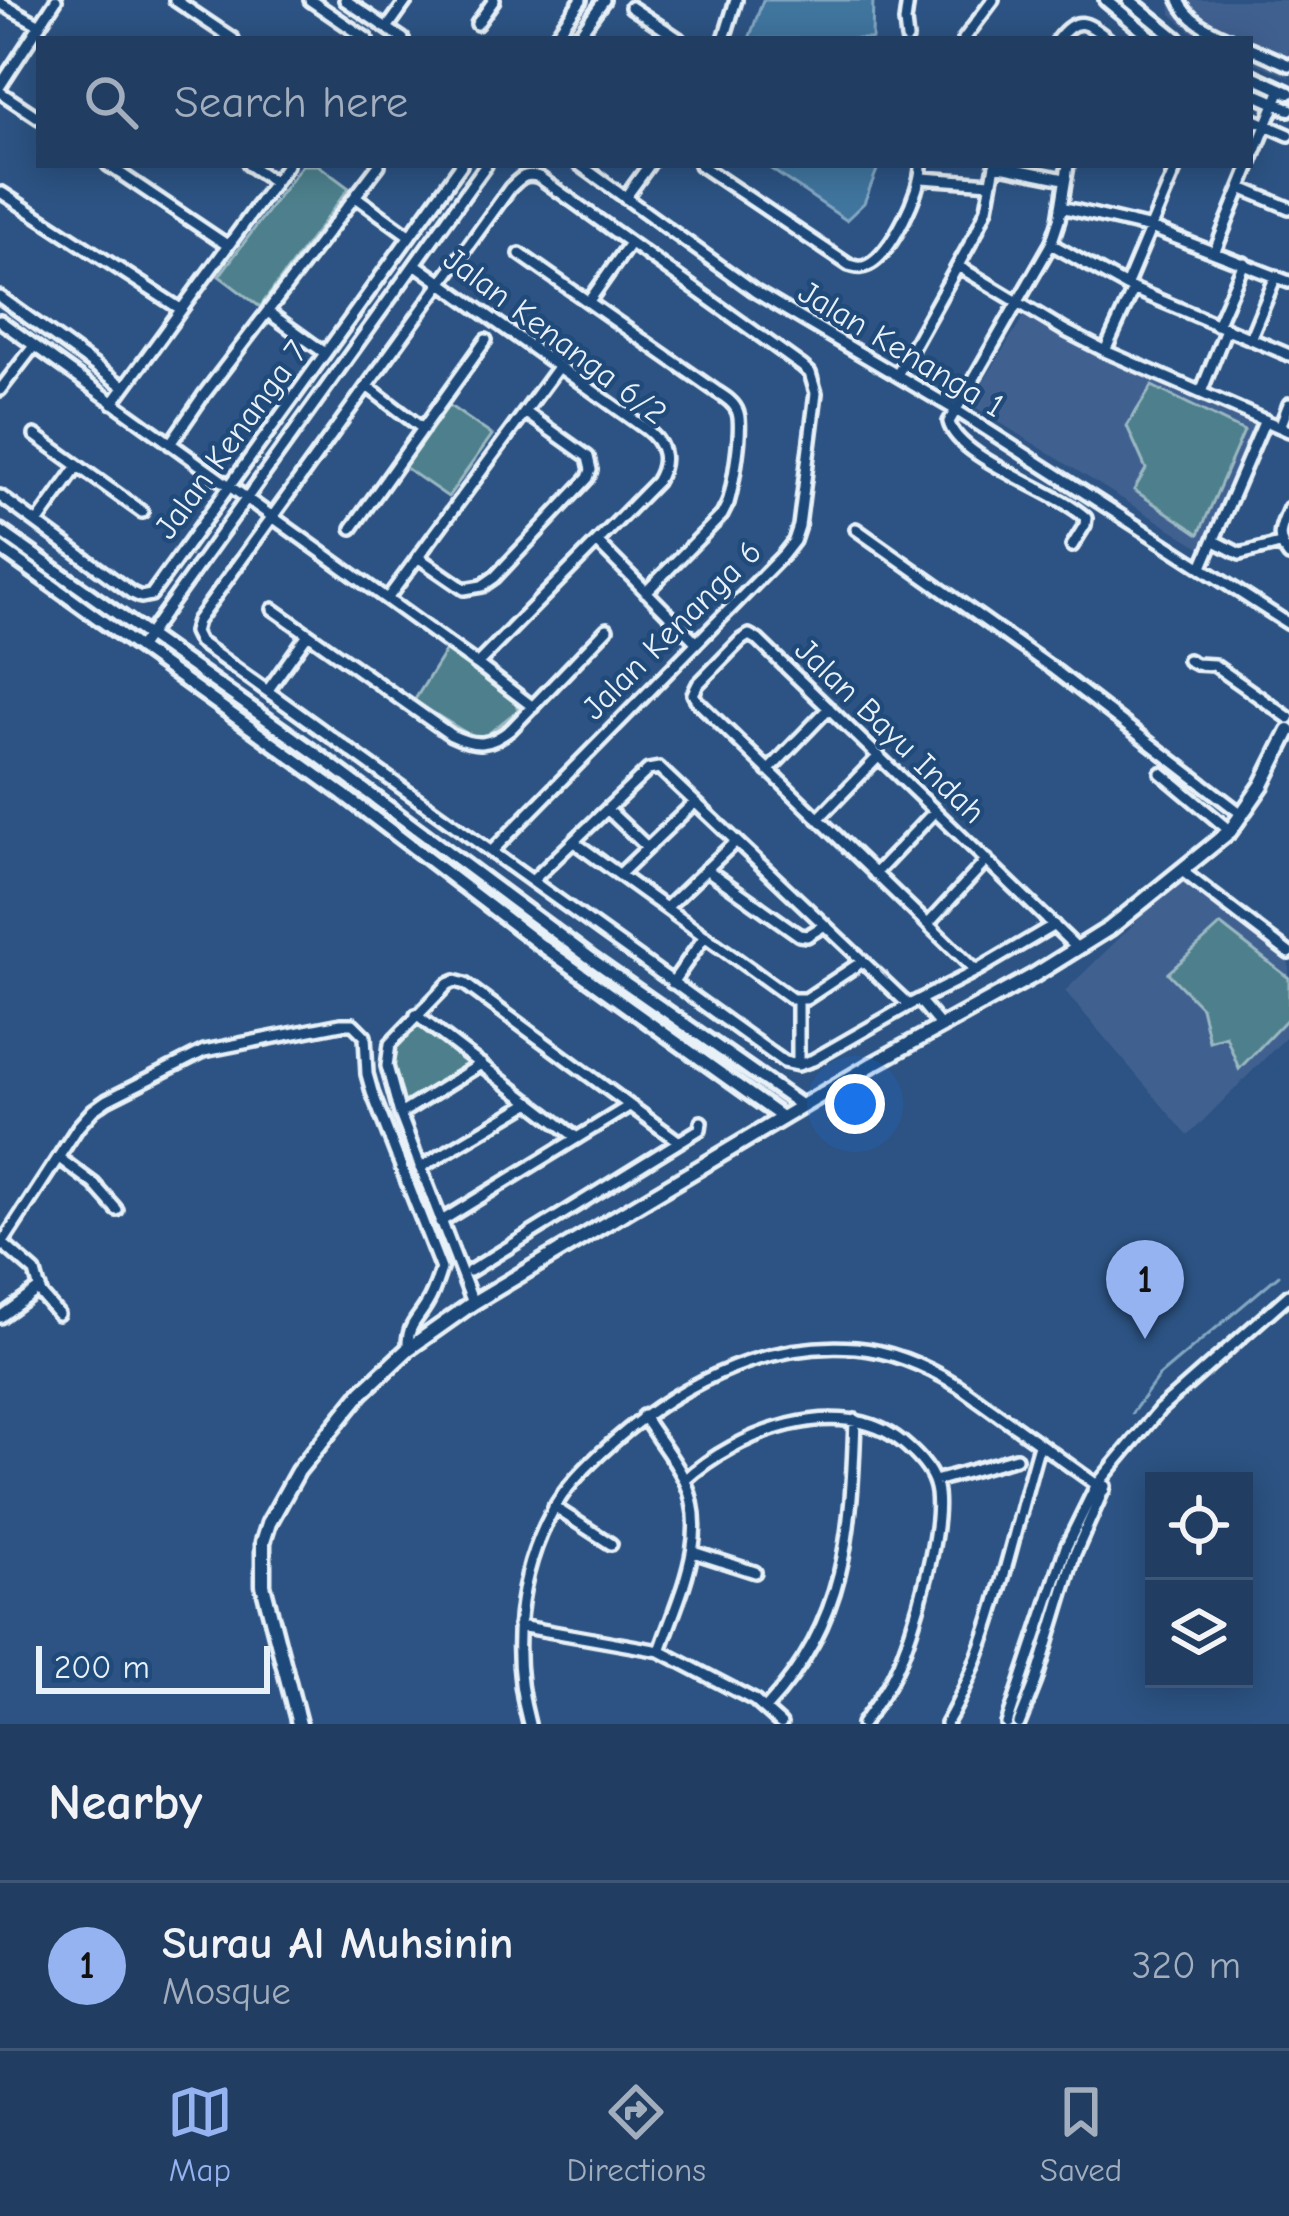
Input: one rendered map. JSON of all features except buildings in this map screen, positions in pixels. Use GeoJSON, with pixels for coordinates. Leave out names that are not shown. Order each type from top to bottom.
{"type":"FeatureCollection","features":[{"type":"Feature","properties":{"kind":"main road"},"geometry":{"type":"LineString","coordinates":[[299,1724],[263,1585],[263,1542],[280,1499],[316,1446],[362,1392],[408,1349],[473,1303],[940,1025],[1078,949],[1123,918],[1230,831],[1262,785],[1289,731]]}},
{"type":"Feature","properties":{"kind":"street"},"geometry":{"type":"LineString","coordinates":[[36,116],[0,89],[56,0]]}},
{"type":"Feature","properties":{"kind":"street"},"geometry":{"type":"LineString","coordinates":[[175,0],[229,36]]}},
{"type":"Feature","properties":{"kind":"street"},"geometry":{"type":"LineString","coordinates":[[310,0],[363,36]]}},
{"type":"Feature","properties":{"kind":"street"},"geometry":{"type":"LineString","coordinates":[[345,0],[399,36]]}},
{"type":"Feature","properties":{"kind":"street"},"geometry":{"type":"LineString","coordinates":[[387,28],[406,0]]}},
{"type":"Feature","properties":{"kind":"street"},"geometry":{"type":"LineString","coordinates":[[477,24],[494,0]]}},
{"type":"Feature","properties":{"kind":"street"},"geometry":{"type":"LineString","coordinates":[[555,36],[583,0],[601,4],[578,36]]}},
{"type":"Feature","properties":{"kind":"street"},"geometry":{"type":"LineString","coordinates":[[725,36],[736,0]]}},
{"type":"Feature","properties":{"kind":"street"},"geometry":{"type":"LineString","coordinates":[[907,36],[908,0]]}},
{"type":"Feature","properties":{"kind":"street"},"geometry":{"type":"LineString","coordinates":[[966,36],[993,0]]}},
{"type":"Feature","properties":{"kind":"street"},"geometry":{"type":"LineString","coordinates":[[1106,0],[1149,36]]}},
{"type":"Feature","properties":{"kind":"street"},"geometry":{"type":"LineString","coordinates":[[1179,0],[1200,25],[1223,36]]}},
{"type":"Feature","properties":{"kind":"street"},"geometry":{"type":"LineString","coordinates":[[0,3],[40,25]]}},
{"type":"Feature","properties":{"kind":"street"},"geometry":{"type":"LineString","coordinates":[[1118,10],[1132,13],[1138,3]]}},
{"type":"Feature","properties":{"kind":"street"},"geometry":{"type":"LineString","coordinates":[[1138,3],[1138,20],[1149,36]]}},
{"type":"Feature","properties":{"kind":"street"},"geometry":{"type":"LineString","coordinates":[[1138,3],[1174,36]]}},
{"type":"Feature","properties":{"kind":"street"},"geometry":{"type":"LineString","coordinates":[[631,7],[675,36]]}},
{"type":"Feature","properties":{"kind":"street"},"geometry":{"type":"LineString","coordinates":[[1061,36],[1078,22],[1104,36]]}},
{"type":"Feature","properties":{"kind":"street"},"geometry":{"type":"LineString","coordinates":[[1253,49],[1289,65]]}},
{"type":"Feature","properties":{"kind":"street"},"geometry":{"type":"LineString","coordinates":[[1253,76],[1285,91],[1275,103],[1253,158]]}},
{"type":"Feature","properties":{"kind":"street"},"geometry":{"type":"LineString","coordinates":[[1253,93],[1289,109]]}},
{"type":"Feature","properties":{"kind":"street"},"geometry":{"type":"LineString","coordinates":[[1253,119],[1289,135]]}},
{"type":"Feature","properties":{"kind":"street"},"geometry":{"type":"LineString","coordinates":[[112,168],[227,245]]}},
{"type":"Feature","properties":{"kind":"street"},"geometry":{"type":"LineString","coordinates":[[253,168],[274,182]]}},
{"type":"Feature","properties":{"kind":"street"},"geometry":{"type":"LineString","coordinates":[[112,403],[284,168]]}},
{"type":"Feature","properties":{"kind":"street"},"geometry":{"type":"LineString","coordinates":[[170,444],[377,168]]}},
{"type":"Feature","properties":{"kind":"street","name":"Jalan Kenanga 7"},"geometry":{"type":"LineString","coordinates":[[0,496],[141,597],[151,595],[459,168]]}},
{"type":"Feature","properties":{"kind":"street"},"geometry":{"type":"LineString","coordinates":[[139,648],[483,168]]}},
{"type":"Feature","properties":{"kind":"street","name":"Jalan Kenanga 1"},"geometry":{"type":"LineString","coordinates":[[584,168],[756,292],[956,410],[1289,624]]}},
{"type":"Feature","properties":{"kind":"street"},"geometry":{"type":"LineString","coordinates":[[625,198],[647,168]]}},
{"type":"Feature","properties":{"kind":"street"},"geometry":{"type":"LineString","coordinates":[[704,168],[849,265],[859,267],[870,265],[888,246],[918,190],[921,168]]}},
{"type":"Feature","properties":{"kind":"street"},"geometry":{"type":"LineString","coordinates":[[897,375],[982,220],[995,168]]}},
{"type":"Feature","properties":{"kind":"street"},"geometry":{"type":"LineString","coordinates":[[1011,168],[1064,179]]}},
{"type":"Feature","properties":{"kind":"street"},"geometry":{"type":"LineString","coordinates":[[1067,168],[1051,244],[949,422],[952,434],[995,465],[1086,518],[1072,546]]}},
{"type":"Feature","properties":{"kind":"street"},"geometry":{"type":"LineString","coordinates":[[1105,351],[1177,168]]}},
{"type":"Feature","properties":{"kind":"street"},"geometry":{"type":"LineString","coordinates":[[1215,251],[1249,168]]}},
{"type":"Feature","properties":{"kind":"street","name":"Jalan Kenanga 6"},"geometry":{"type":"LineString","coordinates":[[268,690],[206,648],[194,632],[196,621],[510,188],[521,176],[539,176],[802,366],[815,384],[815,405],[800,526],[794,541],[491,851]]}},
{"type":"Feature","properties":{"kind":"street"},"geometry":{"type":"LineString","coordinates":[[922,178],[991,183]]}},
{"type":"Feature","properties":{"kind":"street"},"geometry":{"type":"LineString","coordinates":[[1241,188],[1289,208]]}},
{"type":"Feature","properties":{"kind":"street"},"geometry":{"type":"LineString","coordinates":[[2,193],[179,308]]}},
{"type":"Feature","properties":{"kind":"street"},"geometry":{"type":"LineString","coordinates":[[356,197],[410,236]]}},
{"type":"Feature","properties":{"kind":"street"},"geometry":{"type":"LineString","coordinates":[[1061,207],[1150,227],[1289,281]]}},
{"type":"Feature","properties":{"kind":"street"},"geometry":{"type":"LineString","coordinates":[[589,301],[630,242]]}},
{"type":"Feature","properties":{"kind":"street"},"geometry":{"type":"LineString","coordinates":[[1051,244],[1130,288],[1289,356]]}},
{"type":"Feature","properties":{"kind":"street"},"geometry":{"type":"LineString","coordinates":[[520,254],[731,401],[738,411],[728,503],[646,592]]}},
{"type":"Feature","properties":{"kind":"street"},"geometry":{"type":"LineString","coordinates":[[1201,392],[1244,263]]}},
{"type":"Feature","properties":{"kind":"street","name":"Jalan Kenanga 6/2"},"geometry":{"type":"LineString","coordinates":[[415,264],[655,436],[665,457],[656,482],[477,664]]}},
{"type":"Feature","properties":{"kind":"street"},"geometry":{"type":"LineString","coordinates":[[958,266],[1105,351],[1284,429],[1289,404]]}},
{"type":"Feature","properties":{"kind":"street"},"geometry":{"type":"LineString","coordinates":[[1250,339],[1276,276]]}},
{"type":"Feature","properties":{"kind":"street"},"geometry":{"type":"LineString","coordinates":[[0,297],[123,386]]}},
{"type":"Feature","properties":{"kind":"street"},"geometry":{"type":"LineString","coordinates":[[268,312],[325,353]]}},
{"type":"Feature","properties":{"kind":"street"},"geometry":{"type":"LineString","coordinates":[[0,321],[532,707]]}},
{"type":"Feature","properties":{"kind":"street"},"geometry":{"type":"LineString","coordinates":[[352,528],[486,340]]}},
{"type":"Feature","properties":{"kind":"street"},"geometry":{"type":"LineString","coordinates":[[0,390],[34,346]]}},
{"type":"Feature","properties":{"kind":"street"},"geometry":{"type":"LineString","coordinates":[[387,599],[558,367]]}},
{"type":"Feature","properties":{"kind":"street"},"geometry":{"type":"LineString","coordinates":[[367,386],[423,429]]}},
{"type":"Feature","properties":{"kind":"street"},"geometry":{"type":"LineString","coordinates":[[419,558],[464,589],[482,586],[588,478],[588,457],[525,412]]}},
{"type":"Feature","properties":{"kind":"street"},"geometry":{"type":"LineString","coordinates":[[1202,567],[1265,420]]}},
{"type":"Feature","properties":{"kind":"street"},"geometry":{"type":"LineString","coordinates":[[35,435],[142,512]]}},
{"type":"Feature","properties":{"kind":"street"},"geometry":{"type":"LineString","coordinates":[[37,523],[78,466]]}},
{"type":"Feature","properties":{"kind":"street"},"geometry":{"type":"LineString","coordinates":[[1289,508],[1280,531],[1280,544],[1289,556]]}},
{"type":"Feature","properties":{"kind":"street"},"geometry":{"type":"LineString","coordinates":[[856,529],[1052,668],[1243,815]]}},
{"type":"Feature","properties":{"kind":"street"},"geometry":{"type":"LineString","coordinates":[[0,531],[802,1106]]}},
{"type":"Feature","properties":{"kind":"street"},"geometry":{"type":"LineString","coordinates":[[1216,541],[1240,554],[1280,544]]}},
{"type":"Feature","properties":{"kind":"street"},"geometry":{"type":"LineString","coordinates":[[597,542],[696,642]]}},
{"type":"Feature","properties":{"kind":"street"},"geometry":{"type":"LineString","coordinates":[[0,548],[783,1118]]}},
{"type":"Feature","properties":{"kind":"street"},"geometry":{"type":"LineString","coordinates":[[273,609],[452,735],[484,745],[498,740],[608,628]]}},
{"type":"Feature","properties":{"kind":"street"},"geometry":{"type":"LineString","coordinates":[[308,634],[268,690],[784,1062],[812,1060],[1054,925]]}},
{"type":"Feature","properties":{"kind":"street","name":"Jalan Bayu Indah"},"geometry":{"type":"LineString","coordinates":[[976,971],[697,701],[693,694],[698,684],[741,640],[749,635],[758,640],[1078,949]]}},
{"type":"Feature","properties":{"kind":"street"},"geometry":{"type":"LineString","coordinates":[[1188,660],[1214,665],[1289,718]]}},
{"type":"Feature","properties":{"kind":"street"},"geometry":{"type":"LineString","coordinates":[[768,771],[829,708]]}},
{"type":"Feature","properties":{"kind":"street"},"geometry":{"type":"LineString","coordinates":[[818,819],[879,756]]}},
{"type":"Feature","properties":{"kind":"street"},"geometry":{"type":"LineString","coordinates":[[532,881],[653,768],[667,774],[863,961],[940,1025]]}},
{"type":"Feature","properties":{"kind":"street"},"geometry":{"type":"LineString","coordinates":[[1162,773],[1230,831]]}},
{"type":"Feature","properties":{"kind":"street"},"geometry":{"type":"LineString","coordinates":[[620,874],[695,802]]}},
{"type":"Feature","properties":{"kind":"street"},"geometry":{"type":"LineString","coordinates":[[607,809],[647,847]]}},
{"type":"Feature","properties":{"kind":"street"},"geometry":{"type":"LineString","coordinates":[[875,874],[935,811]]}},
{"type":"Feature","properties":{"kind":"street"},"geometry":{"type":"LineString","coordinates":[[574,842],[792,1000],[806,999],[863,961]]}},
{"type":"Feature","properties":{"kind":"street"},"geometry":{"type":"LineString","coordinates":[[667,908],[735,842]]}},
{"type":"Feature","properties":{"kind":"street"},"geometry":{"type":"LineString","coordinates":[[928,924],[987,860]]}},
{"type":"Feature","properties":{"kind":"street"},"geometry":{"type":"LineString","coordinates":[[706,869],[799,935],[825,925]]}},
{"type":"Feature","properties":{"kind":"street"},"geometry":{"type":"LineString","coordinates":[[1182,871],[1289,953]]}},
{"type":"Feature","properties":{"kind":"street"},"geometry":{"type":"LineString","coordinates":[[673,982],[705,936]]}},
{"type":"Feature","properties":{"kind":"street"},"geometry":{"type":"LineString","coordinates":[[473,1303],[391,1088],[387,1054],[390,1044],[448,984],[465,985],[679,1141]]}},
{"type":"Feature","properties":{"kind":"street"},"geometry":{"type":"LineString","coordinates":[[797,1064],[798,1001]]}},
{"type":"Feature","properties":{"kind":"street"},"geometry":{"type":"LineString","coordinates":[[416,1016],[578,1138]]}},
{"type":"Feature","properties":{"kind":"street"},"geometry":{"type":"LineString","coordinates":[[58,1314],[45,1300],[35,1272],[1,1245],[93,1110],[204,1051],[353,1024],[365,1036],[372,1092],[441,1269],[427,1304],[411,1324],[408,1349]]}},
{"type":"Feature","properties":{"kind":"street"},"geometry":{"type":"LineString","coordinates":[[400,1114],[481,1064]]}},
{"type":"Feature","properties":{"kind":"street"},"geometry":{"type":"LineString","coordinates":[[420,1168],[530,1102]]}},
{"type":"Feature","properties":{"kind":"street"},"geometry":{"type":"LineString","coordinates":[[440,1222],[629,1106]]}},
{"type":"Feature","properties":{"kind":"street"},"geometry":{"type":"LineString","coordinates":[[470,1270],[700,1129],[701,1122]]}},
{"type":"Feature","properties":{"kind":"street"},"geometry":{"type":"LineString","coordinates":[[58,1158],[94,1184],[117,1210]]}},
{"type":"Feature","properties":{"kind":"street"},"geometry":{"type":"LineString","coordinates":[[0,1317],[40,1288]]}},
{"type":"Feature","properties":{"kind":"street"},"geometry":{"type":"LineString","coordinates":[[1007,1724],[1066,1546],[1107,1475],[1154,1414],[1289,1295]]}},
{"type":"Feature","properties":{"kind":"street"},"geometry":{"type":"LineString","coordinates":[[529,1724],[518,1662],[519,1626],[529,1572],[554,1507],[588,1465],[643,1416],[710,1377],[797,1350],[859,1348],[934,1371],[1100,1488]]}},
{"type":"Feature","properties":{"kind":"street"},"geometry":{"type":"LineString","coordinates":[[643,1416],[685,1480],[697,1528],[660,1651]]}},
{"type":"Feature","properties":{"kind":"street"},"geometry":{"type":"LineString","coordinates":[[685,1480],[716,1455],[758,1434],[796,1424],[854,1420],[896,1436],[914,1452],[935,1481],[939,1503],[934,1538],[896,1670],[862,1724]]}},
{"type":"Feature","properties":{"kind":"street"},"geometry":{"type":"LineString","coordinates":[[766,1708],[808,1654],[843,1564],[851,1513],[854,1420]]}},
{"type":"Feature","properties":{"kind":"street"},"geometry":{"type":"LineString","coordinates":[[946,1724],[975,1660],[1039,1445]]}},
{"type":"Feature","properties":{"kind":"street"},"geometry":{"type":"LineString","coordinates":[[935,1481],[1016,1458]]}},
{"type":"Feature","properties":{"kind":"street"},"geometry":{"type":"LineString","coordinates":[[1019,1724],[1100,1488]]}},
{"type":"Feature","properties":{"kind":"street"},"geometry":{"type":"LineString","coordinates":[[554,1507],[610,1544]]}},
{"type":"Feature","properties":{"kind":"street"},"geometry":{"type":"LineString","coordinates":[[693,1552],[755,1573]]}},
{"type":"Feature","properties":{"kind":"street"},"geometry":{"type":"LineString","coordinates":[[519,1626],[660,1651],[766,1708],[782,1724]]}},
{"type":"Feature","properties":{"kind":"shaded area"},"geometry":{"type":"Polygon","coordinates":[[[763,0],[873,0],[872,36],[750,36],[763,0]]]}},
{"type":"Feature","properties":{"kind":"shaded area"},"geometry":{"type":"Polygon","coordinates":[[[1170,0],[1289,0],[1289,77],[1253,62],[1253,36],[1197,36],[1171,14],[1170,0]]]}},
{"type":"Feature","properties":{"kind":"shaded area"},"geometry":{"type":"Polygon","coordinates":[[[769,168],[878,168],[864,203],[846,220],[769,168]]]}},
{"type":"Feature","properties":{"kind":"shaded area"},"geometry":{"type":"Polygon","coordinates":[[[1028,309],[1257,420],[1203,549],[970,404],[1028,309]]]}},
{"type":"Feature","properties":{"kind":"shaded area"},"geometry":{"type":"Polygon","coordinates":[[[1181,878],[1289,963],[1289,1034],[1188,1136],[1065,991],[1181,878]]]}},
{"type":"Feature","properties":{"kind":"green space"},"geometry":{"type":"Polygon","coordinates":[[[300,168],[322,168],[349,188],[260,307],[219,276],[300,168]]]}},
{"type":"Feature","properties":{"kind":"green space"},"geometry":{"type":"Polygon","coordinates":[[[1152,386],[1244,431],[1199,534],[1134,490],[1146,469],[1127,426],[1152,386]]]}},
{"type":"Feature","properties":{"kind":"green space"},"geometry":{"type":"Polygon","coordinates":[[[444,402],[492,435],[448,497],[400,464],[444,402]]]}},
{"type":"Feature","properties":{"kind":"green space"},"geometry":{"type":"Polygon","coordinates":[[[446,650],[516,703],[518,710],[483,738],[414,701],[446,650]]]}},
{"type":"Feature","properties":{"kind":"green space"},"geometry":{"type":"Polygon","coordinates":[[[1221,925],[1289,978],[1289,1017],[1239,1069],[1226,1036],[1209,1041],[1201,1007],[1168,973],[1221,925]]]}},
{"type":"Feature","properties":{"kind":"green space"},"geometry":{"type":"Polygon","coordinates":[[[417,1021],[471,1064],[403,1106],[396,1089],[393,1047],[417,1021]]]}},
{"type":"Feature","properties":{"kind":"waterway"},"geometry":{"type":"LineString","coordinates":[[1132,1413],[1159,1376],[1279,1275]]}},
{"type":"Feature","properties":{"kind":"place","name":"Surau Al Muhsinin"},"geometry":{"type":"Point","coordinates":[1145,1339]}}]}
